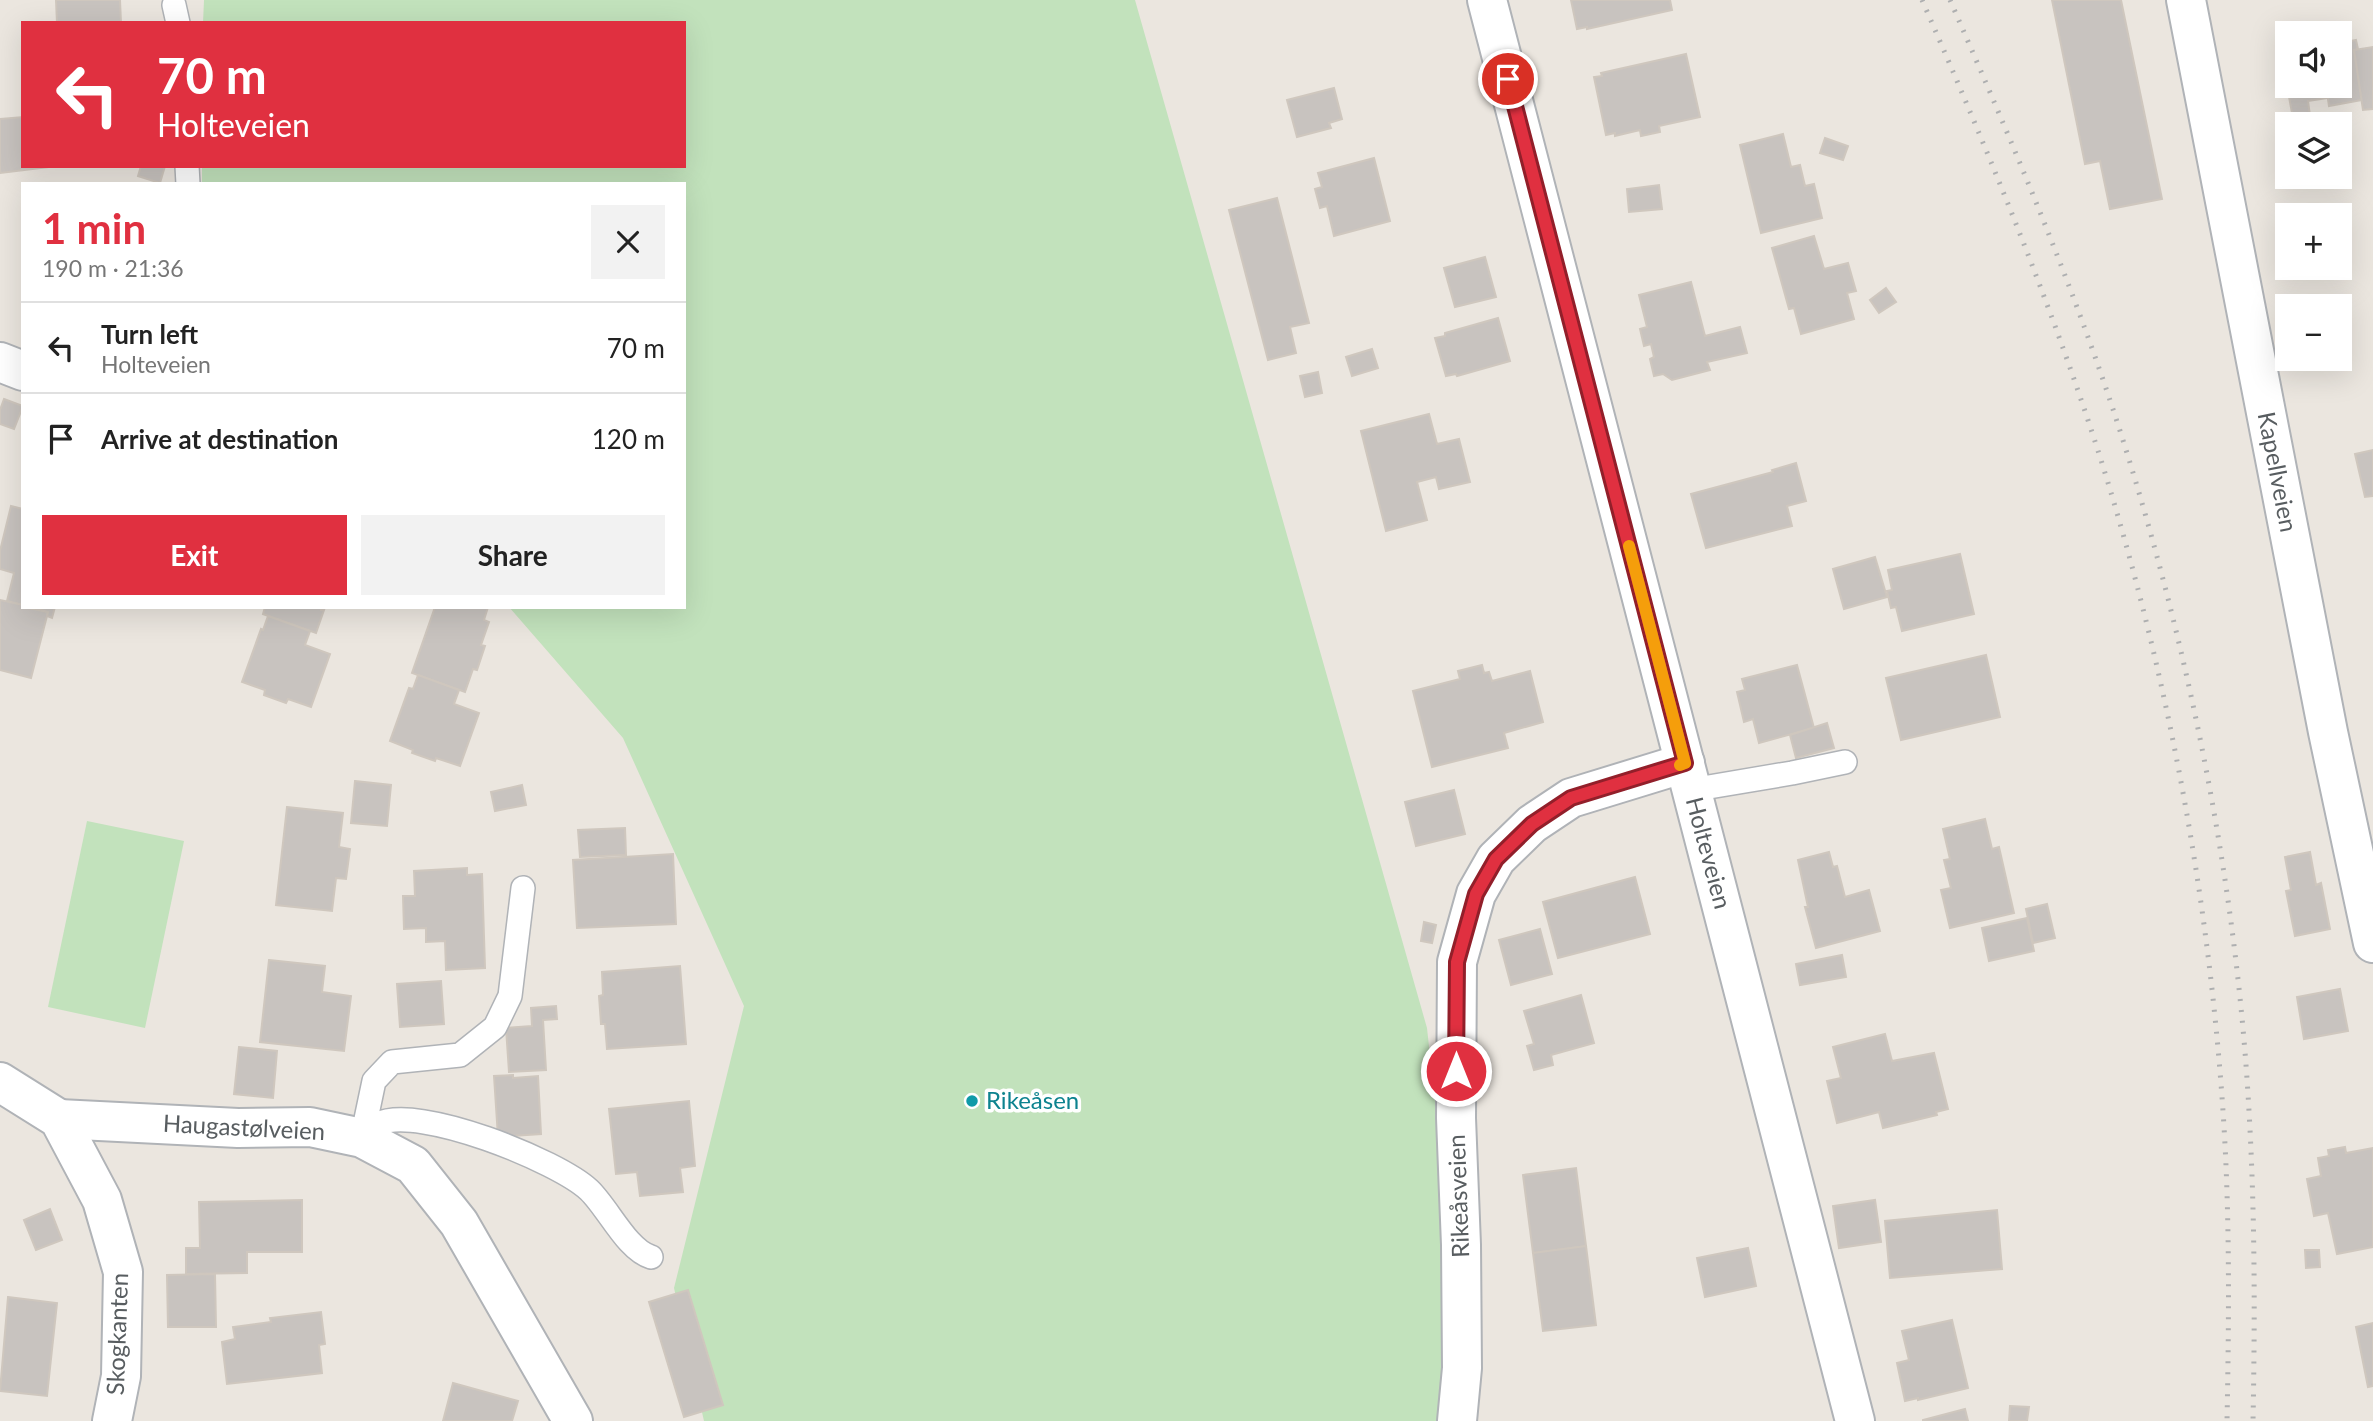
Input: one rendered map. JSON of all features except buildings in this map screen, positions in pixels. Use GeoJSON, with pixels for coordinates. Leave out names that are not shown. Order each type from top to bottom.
{"type":"FeatureCollection","features":[{"type":"Feature","properties":{"kind":"street","name":"Holteveien"},"geometry":{"type":"LineString","coordinates":[[1487,0],[1855,1421]]}},
{"type":"Feature","properties":{"kind":"street","name":"Kapellveien"},"geometry":{"type":"LineString","coordinates":[[2186,0],[2328,732],[2373,943]]}},
{"type":"Feature","properties":{"kind":"street"},"geometry":{"type":"LineString","coordinates":[[0,362],[21,370]]}},
{"type":"Feature","properties":{"kind":"street","name":"Rikeåsveien"},"geometry":{"type":"LineString","coordinates":[[1457,1421],[1462,1368],[1456,1118],[1457,962],[1476,894],[1496,859],[1532,824],[1571,798],[1688,776]]}},
{"type":"Feature","properties":{"kind":"street","name":"Skogkanten"},"geometry":{"type":"LineString","coordinates":[[0,1082],[59,1119],[102,1200],[123,1272],[121,1376],[112,1421]]}},
{"type":"Feature","properties":{"kind":"street","name":"Haugastølveien"},"geometry":{"type":"LineString","coordinates":[[59,1119],[238,1128],[310,1127],[362,1138],[413,1166],[460,1223],[573,1421]]}},
{"type":"Feature","properties":{"kind":"lane"},"geometry":{"type":"LineString","coordinates":[[1688,776],[1792,773],[1845,762]]}},
{"type":"Feature","properties":{"kind":"lane"},"geometry":{"type":"LineString","coordinates":[[362,1138],[374,1081],[392,1062],[460,1055],[495,1027],[510,996],[523,888]]}},
{"type":"Feature","properties":{"kind":"lane"},"geometry":{"type":"LineString","coordinates":[[362,1138],[378,1124],[413,1120],[435,1122],[481,1137],[576,1179],[603,1204],[631,1243],[644,1255],[651,1256]]}},
{"type":"Feature","properties":{"kind":"green space"},"geometry":{"type":"Polygon","coordinates":[[[204,0],[1135,0],[1427,1028],[1470,1421],[704,1421],[674,1288],[744,1006],[623,738],[511,609],[686,609],[686,182],[202,182],[202,168],[686,168],[686,21],[203,21],[204,0]]]}},
{"type":"Feature","properties":{"kind":"green space"},"geometry":{"type":"Polygon","coordinates":[[[87,821],[184,841],[145,1028],[48,1007],[87,821]]]}},
{"type":"Feature","properties":{"kind":"railway"},"geometry":{"type":"LineString","coordinates":[[1922,0],[2018,228],[2082,401],[2125,540],[2165,701],[2195,864],[2216,1029],[2227,1188],[2227,1421]]}},
{"type":"Feature","properties":{"kind":"railway"},"geometry":{"type":"LineString","coordinates":[[1950,0],[2045,224],[2108,395],[2150,533],[2191,696],[2222,862],[2243,1028],[2253,1228],[2253,1421]]}},
{"type":"Feature","properties":{"kind":"slow traffic"},"geometry":{"type":"LineString","coordinates":[[1629,546],[1685,763],[1680,765]]}},
{"type":"Feature","properties":{"kind":"place","name":"Rikeåsen"},"geometry":{"type":"Point","coordinates":[972,1101]}},
{"type":"Feature","properties":{"kind":"route"},"geometry":{"type":"LineString","coordinates":[[1456,1071],[1457,962],[1476,894],[1496,859],[1532,824],[1571,798],[1685,763],[1508,79]]}}]}
